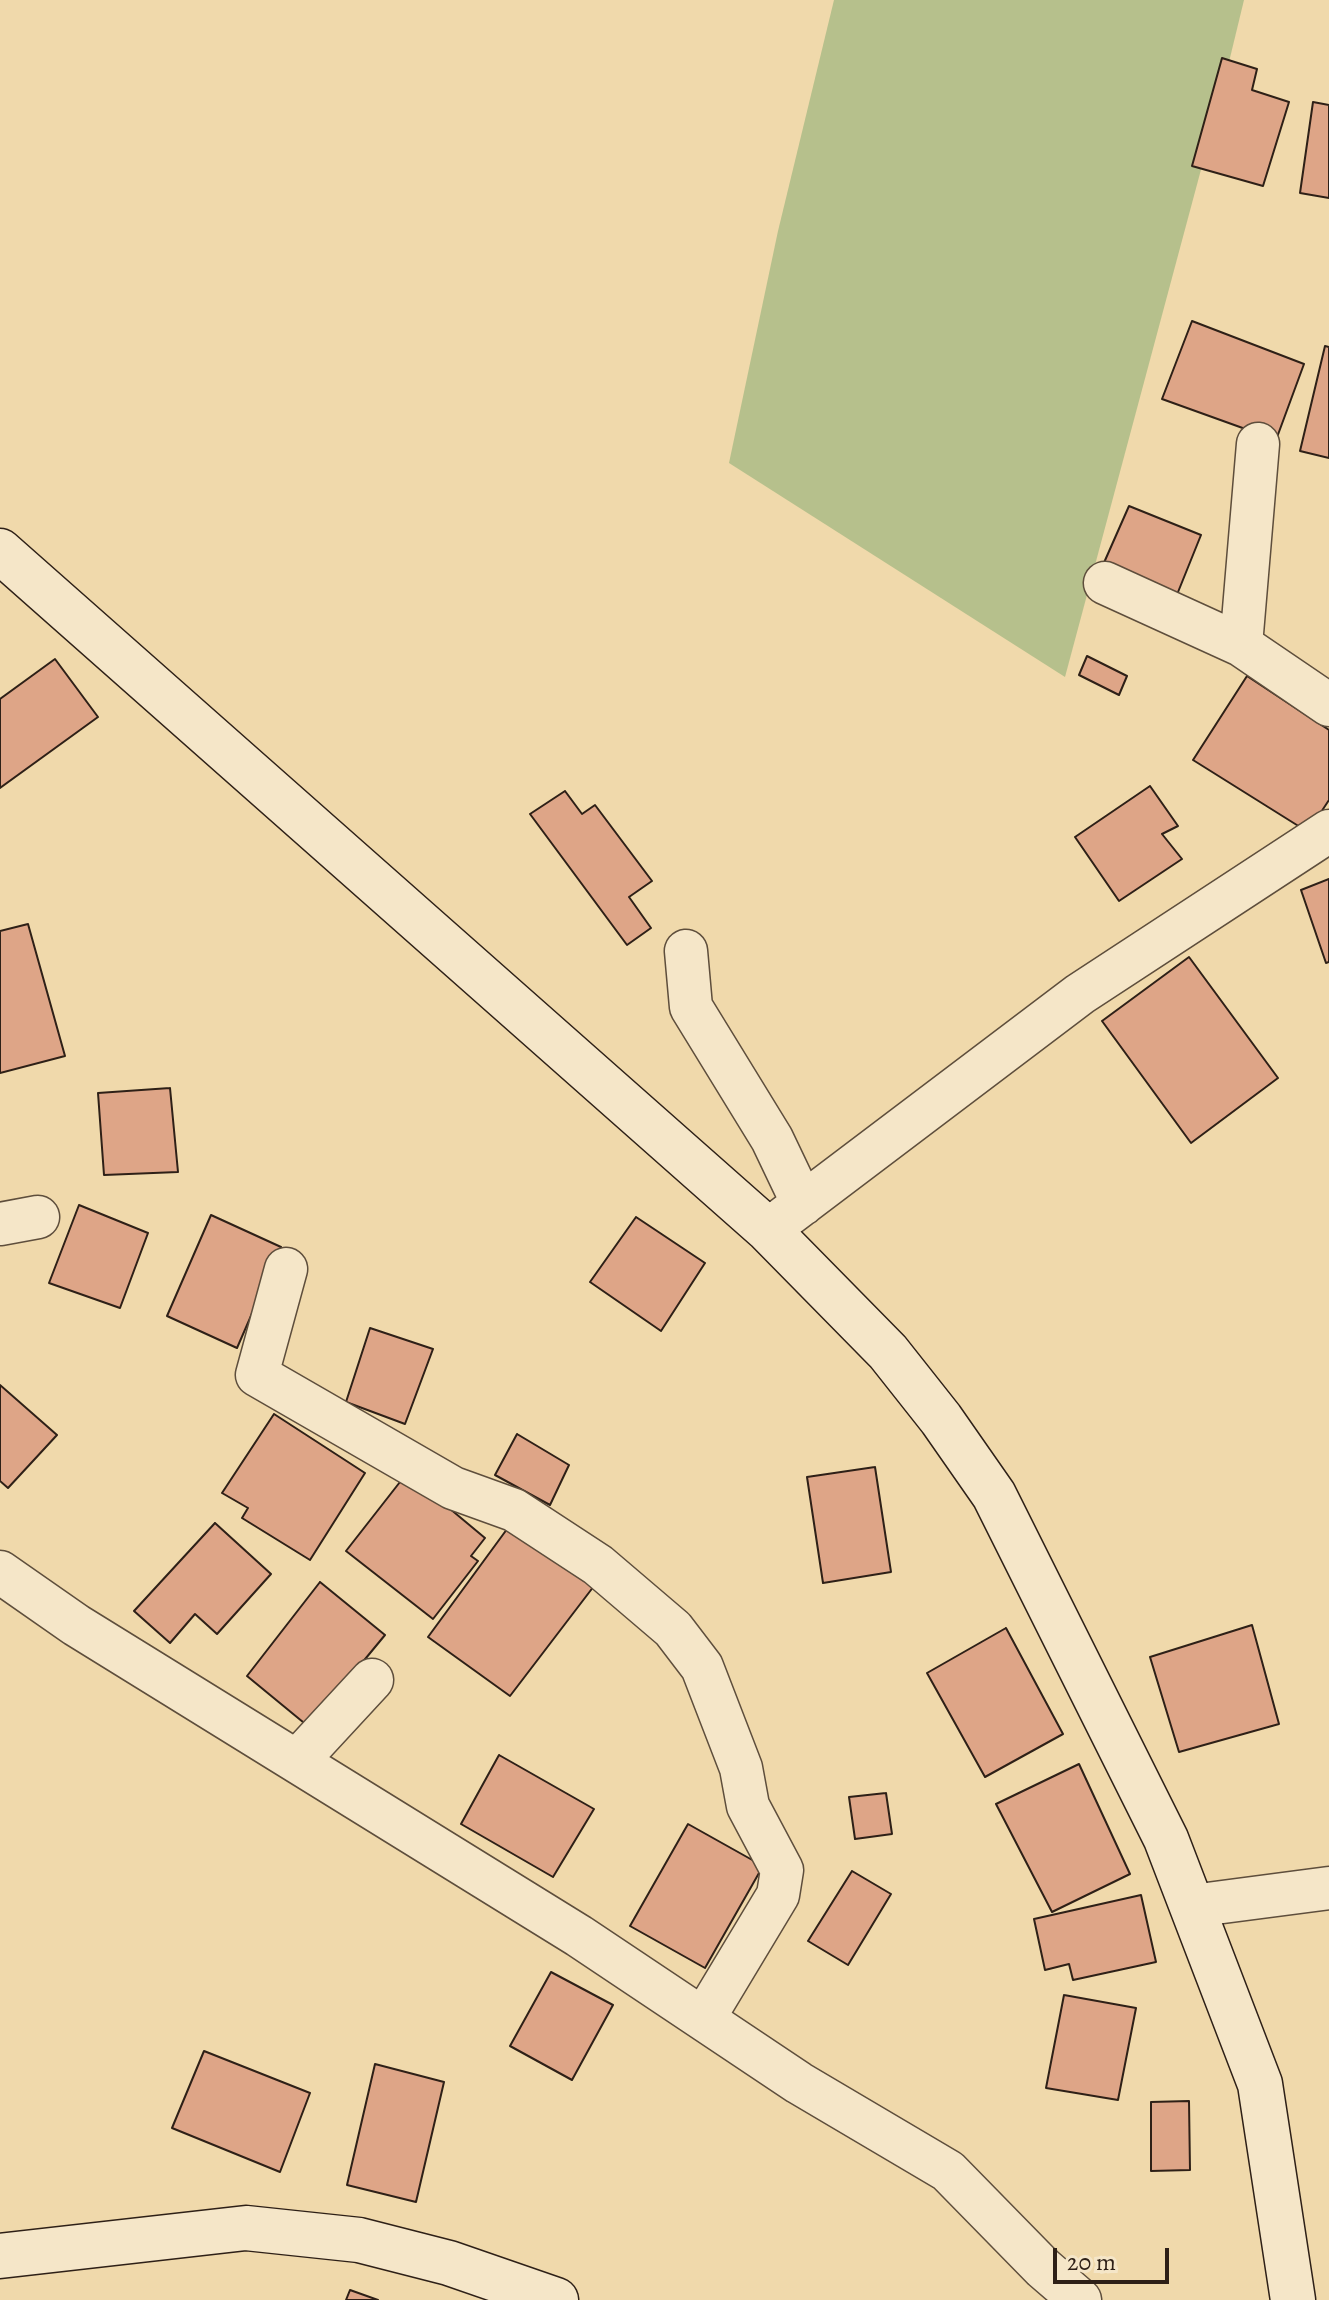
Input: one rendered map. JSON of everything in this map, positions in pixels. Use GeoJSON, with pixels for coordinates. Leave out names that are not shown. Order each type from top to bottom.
{"type":"FeatureCollection","features":[{"type":"Feature","properties":{"kind":"street"},"geometry":{"type":"LineString","coordinates":[[1241,645],[1258,444]]}},
{"type":"Feature","properties":{"kind":"street"},"geometry":{"type":"LineString","coordinates":[[0,551],[768,1230],[888,1352],[941,1419],[994,1495],[1166,1839],[1260,2084],[1293,2300]]}},
{"type":"Feature","properties":{"kind":"street"},"geometry":{"type":"LineString","coordinates":[[1105,583],[1241,645],[1329,705]]}},
{"type":"Feature","properties":{"kind":"street"},"geometry":{"type":"LineString","coordinates":[[768,1230],[1080,994],[1329,831]]}},
{"type":"Feature","properties":{"kind":"street"},"geometry":{"type":"LineString","coordinates":[[686,951],[691,1007],[772,1139],[803,1204]]}},
{"type":"Feature","properties":{"kind":"street"},"geometry":{"type":"LineString","coordinates":[[286,1269],[257,1375],[453,1488],[514,1510],[598,1565],[673,1629],[702,1667],[741,1768],[748,1806],[782,1870],[778,1895],[704,2018]]}},
{"type":"Feature","properties":{"kind":"street"},"geometry":{"type":"LineString","coordinates":[[0,1572],[76,1625],[579,1936],[799,2083],[948,2171],[1043,2268],[1080,2300]]}},
{"type":"Feature","properties":{"kind":"street"},"geometry":{"type":"LineString","coordinates":[[298,1760],[372,1680]]}},
{"type":"Feature","properties":{"kind":"street"},"geometry":{"type":"LineString","coordinates":[[1192,1906],[1329,1888]]}},
{"type":"Feature","properties":{"kind":"street"},"geometry":{"type":"LineString","coordinates":[[0,2256],[246,2228],[359,2240],[449,2263],[556,2300]]}},
{"type":"Feature","properties":{"kind":"green space"},"geometry":{"type":"Polygon","coordinates":[[[834,0],[1244,0],[1065,677],[729,463],[778,231],[834,0]]]}},
{"type":"Feature","properties":{"kind":"building"},"geometry":{"type":"Polygon","coordinates":[[[1222,58],[1257,69],[1252,90],[1289,102],[1263,186],[1192,166],[1222,58]]]}},
{"type":"Feature","properties":{"kind":"building"},"geometry":{"type":"Polygon","coordinates":[[[1313,102],[1329,105],[1329,198],[1300,193],[1313,102]]]}},
{"type":"Feature","properties":{"kind":"building"},"geometry":{"type":"Polygon","coordinates":[[[1192,321],[1304,364],[1276,440],[1162,399],[1192,321]]]}},
{"type":"Feature","properties":{"kind":"building"},"geometry":{"type":"Polygon","coordinates":[[[1325,346],[1329,347],[1329,458],[1300,451],[1325,346]]]}},
{"type":"Feature","properties":{"kind":"building"},"geometry":{"type":"Polygon","coordinates":[[[1129,506],[1201,535],[1172,607],[1099,574],[1129,506]]]}},
{"type":"Feature","properties":{"kind":"building"},"geometry":{"type":"Polygon","coordinates":[[[1087,656],[1127,676],[1119,695],[1079,675],[1087,656]]]}},
{"type":"Feature","properties":{"kind":"building"},"geometry":{"type":"Polygon","coordinates":[[[55,659],[98,717],[0,788],[0,699],[55,659]]]}},
{"type":"Feature","properties":{"kind":"building"},"geometry":{"type":"Polygon","coordinates":[[[1247,676],[1329,730],[1329,800],[1308,832],[1193,760],[1247,676]]]}},
{"type":"Feature","properties":{"kind":"building"},"geometry":{"type":"Polygon","coordinates":[[[1150,786],[1178,826],[1162,834],[1182,859],[1119,901],[1075,837],[1150,786]]]}},
{"type":"Feature","properties":{"kind":"building"},"geometry":{"type":"Polygon","coordinates":[[[565,791],[582,814],[595,805],[652,881],[629,897],[651,928],[627,945],[530,814],[565,791]]]}},
{"type":"Feature","properties":{"kind":"building"},"geometry":{"type":"Polygon","coordinates":[[[1329,879],[1329,962],[1326,963],[1301,890],[1329,879]]]}},
{"type":"Feature","properties":{"kind":"building"},"geometry":{"type":"Polygon","coordinates":[[[28,924],[65,1056],[0,1073],[0,931],[28,924]]]}},
{"type":"Feature","properties":{"kind":"building"},"geometry":{"type":"Polygon","coordinates":[[[1189,957],[1278,1078],[1191,1143],[1102,1021],[1189,957]]]}},
{"type":"Feature","properties":{"kind":"building"},"geometry":{"type":"Polygon","coordinates":[[[170,1088],[178,1172],[104,1175],[98,1093],[170,1088]]]}},
{"type":"Feature","properties":{"kind":"building"},"geometry":{"type":"Polygon","coordinates":[[[79,1205],[148,1233],[120,1308],[49,1283],[79,1205]]]}},
{"type":"Feature","properties":{"kind":"building"},"geometry":{"type":"Polygon","coordinates":[[[211,1215],[281,1247],[237,1348],[167,1316],[211,1215]]]}},
{"type":"Feature","properties":{"kind":"building"},"geometry":{"type":"Polygon","coordinates":[[[636,1217],[705,1263],[661,1331],[590,1282],[636,1217]]]}},
{"type":"Feature","properties":{"kind":"building"},"geometry":{"type":"Polygon","coordinates":[[[370,1328],[433,1349],[405,1424],[346,1402],[370,1328]]]}},
{"type":"Feature","properties":{"kind":"building"},"geometry":{"type":"Polygon","coordinates":[[[0,1385],[57,1435],[8,1488],[0,1481],[0,1385]]]}},
{"type":"Feature","properties":{"kind":"building"},"geometry":{"type":"Polygon","coordinates":[[[274,1414],[365,1473],[310,1560],[242,1518],[248,1508],[222,1493],[274,1414]]]}},
{"type":"Feature","properties":{"kind":"building"},"geometry":{"type":"Polygon","coordinates":[[[517,1434],[569,1465],[550,1505],[495,1475],[517,1434]]]}},
{"type":"Feature","properties":{"kind":"building"},"geometry":{"type":"Polygon","coordinates":[[[875,1467],[891,1572],[823,1583],[807,1477],[875,1467]]]}},
{"type":"Feature","properties":{"kind":"building"},"geometry":{"type":"Polygon","coordinates":[[[407,1473],[485,1538],[471,1556],[478,1561],[433,1619],[346,1551],[407,1473]]]}},
{"type":"Feature","properties":{"kind":"building"},"geometry":{"type":"Polygon","coordinates":[[[215,1523],[271,1574],[217,1634],[195,1614],[170,1643],[134,1611],[215,1523]]]}},
{"type":"Feature","properties":{"kind":"building"},"geometry":{"type":"Polygon","coordinates":[[[510,1525],[594,1586],[510,1696],[428,1637],[510,1525]]]}},
{"type":"Feature","properties":{"kind":"building"},"geometry":{"type":"Polygon","coordinates":[[[320,1582],[385,1635],[309,1727],[247,1676],[320,1582]]]}},
{"type":"Feature","properties":{"kind":"building"},"geometry":{"type":"Polygon","coordinates":[[[1252,1625],[1279,1724],[1179,1752],[1150,1657],[1252,1625]]]}},
{"type":"Feature","properties":{"kind":"building"},"geometry":{"type":"Polygon","coordinates":[[[1006,1628],[1063,1734],[985,1777],[927,1673],[1006,1628]]]}},
{"type":"Feature","properties":{"kind":"building"},"geometry":{"type":"Polygon","coordinates":[[[499,1755],[594,1809],[553,1877],[461,1824],[499,1755]]]}},
{"type":"Feature","properties":{"kind":"building"},"geometry":{"type":"Polygon","coordinates":[[[1079,1764],[1130,1874],[1052,1912],[996,1804],[1079,1764]]]}},
{"type":"Feature","properties":{"kind":"building"},"geometry":{"type":"Polygon","coordinates":[[[886,1793],[892,1834],[855,1839],[849,1797],[886,1793]]]}},
{"type":"Feature","properties":{"kind":"building"},"geometry":{"type":"Polygon","coordinates":[[[688,1824],[763,1866],[705,1968],[630,1926],[688,1824]]]}},
{"type":"Feature","properties":{"kind":"building"},"geometry":{"type":"Polygon","coordinates":[[[852,1871],[891,1894],[848,1965],[808,1941],[852,1871]]]}},
{"type":"Feature","properties":{"kind":"building"},"geometry":{"type":"Polygon","coordinates":[[[1141,1895],[1156,1962],[1073,1980],[1069,1964],[1045,1970],[1034,1919],[1141,1895]]]}},
{"type":"Feature","properties":{"kind":"building"},"geometry":{"type":"Polygon","coordinates":[[[551,1972],[613,2005],[572,2080],[510,2046],[551,1972]]]}},
{"type":"Feature","properties":{"kind":"building"},"geometry":{"type":"Polygon","coordinates":[[[1064,1995],[1136,2008],[1118,2100],[1046,2088],[1064,1995]]]}},
{"type":"Feature","properties":{"kind":"building"},"geometry":{"type":"Polygon","coordinates":[[[204,2051],[310,2093],[280,2172],[172,2128],[204,2051]]]}},
{"type":"Feature","properties":{"kind":"building"},"geometry":{"type":"Polygon","coordinates":[[[375,2064],[444,2082],[416,2202],[347,2185],[375,2064]]]}},
{"type":"Feature","properties":{"kind":"building"},"geometry":{"type":"Polygon","coordinates":[[[1189,2101],[1190,2170],[1151,2171],[1151,2102],[1189,2101]]]}},
{"type":"Feature","properties":{"kind":"building"},"geometry":{"type":"Polygon","coordinates":[[[350,2290],[378,2300],[346,2300],[350,2290]]]}}]}
